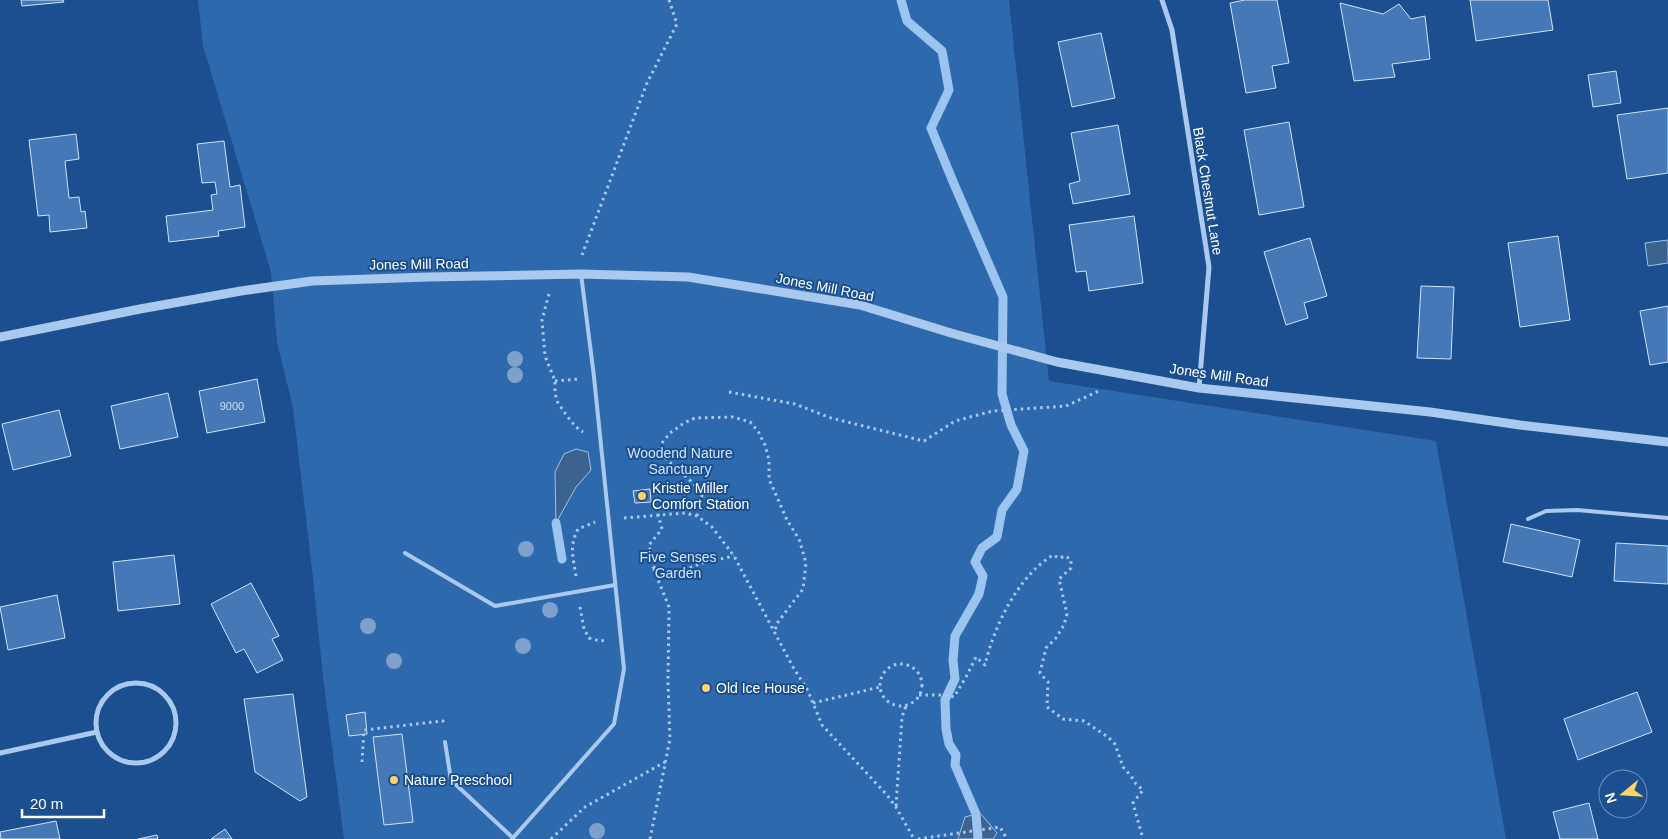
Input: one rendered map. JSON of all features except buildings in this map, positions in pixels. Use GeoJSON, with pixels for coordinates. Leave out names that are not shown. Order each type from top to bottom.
{"type":"FeatureCollection","features":[{"type":"Feature","properties":{"kind":"street","name":"Black Chestnut Lane"},"geometry":{"type":"LineString","coordinates":[[1162,0],[1172,30],[1209,267],[1199,388]]}},
{"type":"Feature","properties":{"kind":"street","name":"Jones Mill Road"},"geometry":{"type":"LineString","coordinates":[[0,337],[140,309],[241,291],[312,281],[581,274],[688,277],[860,305],[1056,362],[1199,388],[1430,412],[1520,425],[1668,442]]}},
{"type":"Feature","properties":{"kind":"street"},"geometry":{"type":"LineString","coordinates":[[133,682],[147,684],[160,689],[169,699],[175,711],[177,725],[174,738],[168,749],[158,757],[146,762],[133,764],[110,754],[101,744],[97,732],[96,718],[100,705],[108,693],[120,686],[133,682]]}},
{"type":"Feature","properties":{"kind":"street"},"geometry":{"type":"LineString","coordinates":[[0,752],[97,732]]}},
{"type":"Feature","properties":{"kind":"lane"},"geometry":{"type":"LineString","coordinates":[[445,742],[451,780],[512,839],[614,724],[624,669],[594,377],[581,274]]}},
{"type":"Feature","properties":{"kind":"lane"},"geometry":{"type":"LineString","coordinates":[[1528,519],[1546,511],[1577,510],[1668,518]]}},
{"type":"Feature","properties":{"kind":"lane"},"geometry":{"type":"LineString","coordinates":[[405,552],[495,606],[615,585]]}},
{"type":"Feature","properties":{"kind":"path"},"geometry":{"type":"LineString","coordinates":[[580,258],[647,83],[677,24],[669,0]]}},
{"type":"Feature","properties":{"kind":"path"},"geometry":{"type":"LineString","coordinates":[[550,293],[542,320],[542,337],[545,356],[555,381],[555,394],[562,410],[576,426],[588,435]]}},
{"type":"Feature","properties":{"kind":"path"},"geometry":{"type":"LineString","coordinates":[[729,392],[795,404],[831,418],[924,440],[955,420],[993,411],[1066,406],[1131,376]]}},
{"type":"Feature","properties":{"kind":"path"},"geometry":{"type":"LineString","coordinates":[[555,381],[583,378]]}},
{"type":"Feature","properties":{"kind":"path"},"geometry":{"type":"LineString","coordinates":[[697,516],[702,496],[694,484],[664,457],[660,450],[661,444],[677,428],[695,418],[733,417],[750,422],[758,431],[765,446],[769,460],[769,479],[786,520],[799,538],[806,564],[803,589],[778,622],[774,632]]}},
{"type":"Feature","properties":{"kind":"path"},"geometry":{"type":"LineString","coordinates":[[621,519],[658,514],[685,513],[697,516],[712,527],[734,556],[808,691],[822,725],[896,807],[914,839]]}},
{"type":"Feature","properties":{"kind":"path"},"geometry":{"type":"LineString","coordinates":[[650,839],[670,739],[668,682],[669,607],[653,567],[649,545],[662,529],[658,514]]}},
{"type":"Feature","properties":{"kind":"path"},"geometry":{"type":"LineString","coordinates":[[573,556],[572,546],[578,529],[598,522]]}},
{"type":"Feature","properties":{"kind":"path"},"geometry":{"type":"LineString","coordinates":[[919,695],[947,695],[954,697],[976,657],[985,665],[996,630],[1013,597],[1043,561],[1053,555],[1059,558],[1066,556],[1071,560],[1071,568],[1059,580],[1067,614],[1064,625],[1056,638],[1046,648],[1040,673],[1048,682],[1047,707],[1062,719],[1084,720],[1097,728],[1115,744],[1123,767],[1143,790],[1133,803],[1143,839]]}},
{"type":"Feature","properties":{"kind":"path"},"geometry":{"type":"LineString","coordinates":[[653,567],[674,574],[702,563],[734,556]]}},
{"type":"Feature","properties":{"kind":"path"},"geometry":{"type":"LineString","coordinates":[[580,605],[584,629],[589,638],[600,641]]}},
{"type":"Feature","properties":{"kind":"path"},"geometry":{"type":"LineString","coordinates":[[901,664],[908,665],[919,674],[922,688],[919,695],[911,703],[899,706],[886,700],[880,687],[880,680],[883,674],[894,665],[901,664]]}},
{"type":"Feature","properties":{"kind":"path"},"geometry":{"type":"LineString","coordinates":[[813,703],[880,687]]}},
{"type":"Feature","properties":{"kind":"path"},"geometry":{"type":"LineString","coordinates":[[896,807],[902,718],[906,705]]}},
{"type":"Feature","properties":{"kind":"path"},"geometry":{"type":"LineString","coordinates":[[362,762],[364,730],[443,721],[444,728]]}},
{"type":"Feature","properties":{"kind":"path"},"geometry":{"type":"LineString","coordinates":[[550,839],[585,808],[665,762]]}},
{"type":"Feature","properties":{"kind":"path"},"geometry":{"type":"LineString","coordinates":[[918,839],[1000,827],[1007,839]]}},
{"type":"Feature","properties":{"kind":"green space","name":"Woodend Nature Sanctuary"},"geometry":{"type":"Polygon","coordinates":[[[198,0],[1009,0],[1049,381],[1436,441],[1506,839],[344,839],[323,677],[293,408],[277,342],[271,272],[203,46],[198,0]]]}},
{"type":"Feature","properties":{"kind":"shaded area"},"geometry":{"type":"Polygon","coordinates":[[[1668,240],[1668,263],[1648,266],[1645,243],[1668,240]]]}},
{"type":"Feature","properties":{"kind":"shaded area"},"geometry":{"type":"Polygon","coordinates":[[[576,449],[588,452],[591,470],[576,487],[556,523],[555,472],[564,454],[576,449]]]}},
{"type":"Feature","properties":{"kind":"shaded area"},"geometry":{"type":"Polygon","coordinates":[[[981,814],[997,833],[993,839],[958,839],[965,817],[981,814]]]}},
{"type":"Feature","properties":{"kind":"waterway"},"geometry":{"type":"LineString","coordinates":[[901,0],[907,21],[942,51],[949,90],[931,128],[1003,297],[1002,394],[1011,425],[1024,451],[1017,489],[1002,510],[997,537],[982,548],[975,562],[983,576],[979,594],[955,636],[953,660],[955,679],[945,700],[946,729],[949,744],[956,755],[955,765],[976,814],[978,839]]}},
{"type":"Feature","properties":{"kind":"waterway"},"geometry":{"type":"LineString","coordinates":[[556,523],[562,559]]}},
{"type":"Feature","properties":{"kind":"place","name":"Kristie Miller Comfort Station"},"geometry":{"type":"Point","coordinates":[642,496]}},
{"type":"Feature","properties":{"kind":"place","name":"Old Ice House"},"geometry":{"type":"Point","coordinates":[706,688]}},
{"type":"Feature","properties":{"kind":"place","name":"Nature Preschool"},"geometry":{"type":"Point","coordinates":[394,780]}},
{"type":"Feature","properties":{"kind":"park label","name":"Five Senses Garden"},"geometry":{"type":"Point","coordinates":[678,566]}}]}
